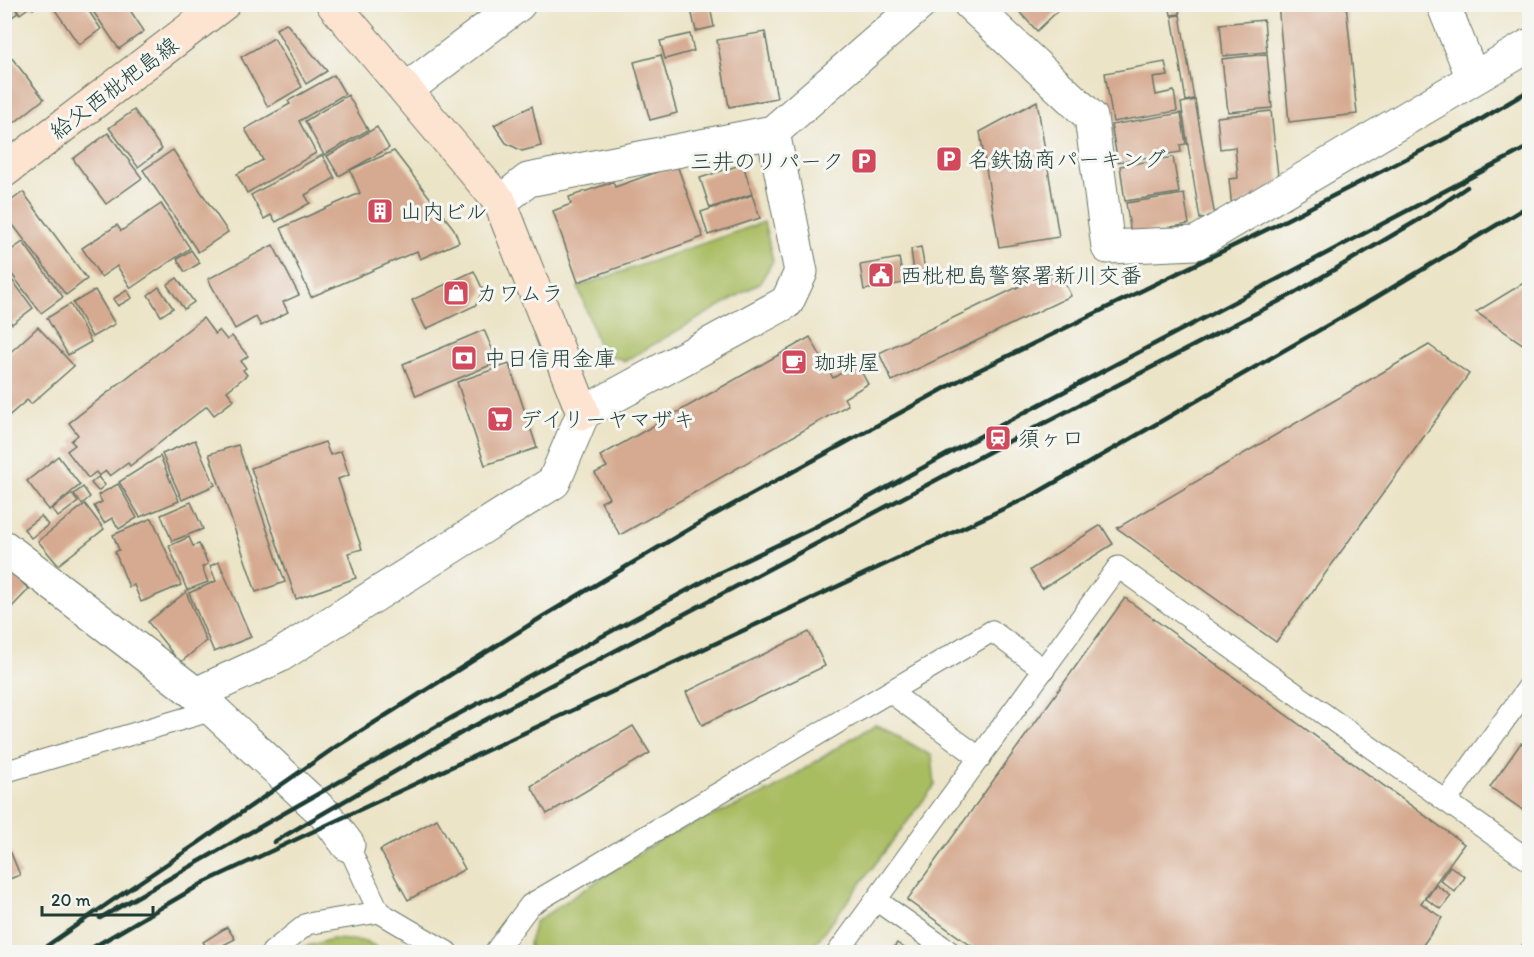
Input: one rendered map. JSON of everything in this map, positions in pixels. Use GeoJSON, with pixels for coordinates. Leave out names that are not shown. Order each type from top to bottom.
{"type":"FeatureCollection","features":[{"type":"Feature","properties":{"kind":"street","name":"給父西枇杷島線"},"geometry":{"type":"LineString","coordinates":[[4,171],[223,4]]}},
{"type":"Feature","properties":{"kind":"street"},"geometry":{"type":"LineString","coordinates":[[333,4],[500,202],[583,413]]}},
{"type":"Feature","properties":{"kind":"street"},"geometry":{"type":"LineString","coordinates":[[406,90],[519,4]]}},
{"type":"Feature","properties":{"kind":"street"},"geometry":{"type":"LineString","coordinates":[[500,202],[528,180],[773,132],[920,4]]}},
{"type":"Feature","properties":{"kind":"street"},"geometry":{"type":"LineString","coordinates":[[970,4],[1091,117],[1108,247],[1196,243],[1530,45]]}},
{"type":"Feature","properties":{"kind":"street"},"geometry":{"type":"LineString","coordinates":[[1443,4],[1473,78]]}},
{"type":"Feature","properties":{"kind":"street"},"geometry":{"type":"LineString","coordinates":[[204,702],[554,482],[583,413],[787,302],[801,272],[773,132]]}},
{"type":"Feature","properties":{"kind":"street"},"geometry":{"type":"LineString","coordinates":[[4,547],[204,702],[324,813],[348,845]]}},
{"type":"Feature","properties":{"kind":"lane"},"geometry":{"type":"LineString","coordinates":[[838,952],[1118,567],[1530,861]]}},
{"type":"Feature","properties":{"kind":"lane"},"geometry":{"type":"LineString","coordinates":[[495,952],[530,905],[992,631],[1044,670]]}},
{"type":"Feature","properties":{"kind":"lane"},"geometry":{"type":"LineString","coordinates":[[1446,801],[1530,685]]}},
{"type":"Feature","properties":{"kind":"lane"},"geometry":{"type":"LineString","coordinates":[[890,692],[980,758]]}},
{"type":"Feature","properties":{"kind":"lane"},"geometry":{"type":"LineString","coordinates":[[4,772],[204,702]]}},
{"type":"Feature","properties":{"kind":"lane"},"geometry":{"type":"LineString","coordinates":[[348,845],[379,912],[447,952]]}},
{"type":"Feature","properties":{"kind":"lane"},"geometry":{"type":"LineString","coordinates":[[876,900],[950,952]]}},
{"type":"Feature","properties":{"kind":"lane"},"geometry":{"type":"LineString","coordinates":[[272,952],[308,924],[379,912]]}},
{"type":"Feature","properties":{"kind":"green space"},"geometry":{"type":"Polygon","coordinates":[[[764,222],[773,261],[760,283],[625,361],[601,352],[578,287],[764,222]]]}},
{"type":"Feature","properties":{"kind":"green space"},"geometry":{"type":"Polygon","coordinates":[[[875,723],[932,756],[935,785],[809,952],[530,952],[529,943],[535,922],[664,837],[772,790],[875,723]]]}},
{"type":"Feature","properties":{"kind":"green space"},"geometry":{"type":"Polygon","coordinates":[[[332,939],[366,941],[384,952],[292,952],[332,939]]]}},
{"type":"Feature","properties":{"kind":"building"},"geometry":{"type":"Polygon","coordinates":[[[4,4],[12,4],[18,13],[4,22],[4,4]]]}},
{"type":"Feature","properties":{"kind":"building"},"geometry":{"type":"Polygon","coordinates":[[[14,4],[39,4],[33,9],[31,6],[20,14],[14,4]]]}},
{"type":"Feature","properties":{"kind":"building"},"geometry":{"type":"Polygon","coordinates":[[[51,4],[84,4],[101,29],[79,45],[51,4]]]}},
{"type":"Feature","properties":{"kind":"building"},"geometry":{"type":"Polygon","coordinates":[[[88,4],[126,4],[144,31],[119,49],[88,4]]]}},
{"type":"Feature","properties":{"kind":"building"},"geometry":{"type":"Polygon","coordinates":[[[1012,4],[1065,4],[1037,31],[1012,4]]]}},
{"type":"Feature","properties":{"kind":"building"},"geometry":{"type":"Polygon","coordinates":[[[1169,4],[1178,4],[1180,14],[1171,15],[1169,4]]]}},
{"type":"Feature","properties":{"kind":"building"},"geometry":{"type":"Polygon","coordinates":[[[1278,4],[1346,4],[1357,114],[1289,122],[1278,4]]]}},
{"type":"Feature","properties":{"kind":"building"},"geometry":{"type":"Polygon","coordinates":[[[710,6],[714,27],[696,31],[691,10],[710,6]]]}},
{"type":"Feature","properties":{"kind":"building"},"geometry":{"type":"Polygon","coordinates":[[[1180,15],[1194,99],[1186,101],[1172,16],[1180,15]]]}},
{"type":"Feature","properties":{"kind":"building"},"geometry":{"type":"Polygon","coordinates":[[[1264,20],[1267,52],[1223,56],[1220,24],[1264,20]]]}},
{"type":"Feature","properties":{"kind":"building"},"geometry":{"type":"Polygon","coordinates":[[[286,23],[327,71],[306,84],[276,29],[286,23]]]}},
{"type":"Feature","properties":{"kind":"building"},"geometry":{"type":"Polygon","coordinates":[[[765,32],[777,98],[729,107],[717,40],[765,32]]]}},
{"type":"Feature","properties":{"kind":"building"},"geometry":{"type":"Polygon","coordinates":[[[690,34],[694,51],[665,59],[660,41],[690,34]]]}},
{"type":"Feature","properties":{"kind":"building"},"geometry":{"type":"Polygon","coordinates":[[[274,38],[302,87],[268,107],[241,57],[274,38]]]}},
{"type":"Feature","properties":{"kind":"building"},"geometry":{"type":"Polygon","coordinates":[[[4,48],[44,99],[14,123],[4,111],[4,48]]]}},
{"type":"Feature","properties":{"kind":"building"},"geometry":{"type":"Polygon","coordinates":[[[1267,54],[1272,108],[1228,112],[1222,59],[1267,54]]]}},
{"type":"Feature","properties":{"kind":"building"},"geometry":{"type":"Polygon","coordinates":[[[661,55],[677,113],[650,120],[634,62],[661,55]]]}},
{"type":"Feature","properties":{"kind":"building"},"geometry":{"type":"Polygon","coordinates":[[[1165,62],[1168,76],[1153,78],[1156,95],[1174,91],[1177,111],[1113,122],[1105,73],[1165,62]]]}},
{"type":"Feature","properties":{"kind":"building"},"geometry":{"type":"Polygon","coordinates":[[[334,75],[345,94],[299,121],[316,153],[247,193],[237,174],[263,160],[245,129],[290,104],[288,101],[334,75]]]}},
{"type":"Feature","properties":{"kind":"building"},"geometry":{"type":"Polygon","coordinates":[[[348,95],[368,130],[324,155],[305,121],[348,95]]]}},
{"type":"Feature","properties":{"kind":"building"},"geometry":{"type":"Polygon","coordinates":[[[1195,100],[1215,217],[1200,219],[1181,103],[1195,100]]]}},
{"type":"Feature","properties":{"kind":"building"},"geometry":{"type":"Polygon","coordinates":[[[1037,101],[1059,237],[999,247],[980,132],[1037,101]]]}},
{"type":"Feature","properties":{"kind":"building"},"geometry":{"type":"Polygon","coordinates":[[[532,106],[541,146],[522,151],[506,143],[494,125],[532,106]]]}},
{"type":"Feature","properties":{"kind":"building"},"geometry":{"type":"Polygon","coordinates":[[[134,110],[162,149],[138,167],[109,128],[134,110]]]}},
{"type":"Feature","properties":{"kind":"building"},"geometry":{"type":"Polygon","coordinates":[[[1271,111],[1279,185],[1232,208],[1229,179],[1238,178],[1235,147],[1220,149],[1217,117],[1271,111]]]}},
{"type":"Feature","properties":{"kind":"building"},"geometry":{"type":"Polygon","coordinates":[[[1181,113],[1186,144],[1180,145],[1181,152],[1118,162],[1111,125],[1181,113]]]}},
{"type":"Feature","properties":{"kind":"building"},"geometry":{"type":"Polygon","coordinates":[[[377,127],[389,148],[339,176],[327,156],[377,127]]]}},
{"type":"Feature","properties":{"kind":"building"},"geometry":{"type":"Polygon","coordinates":[[[108,133],[142,178],[106,204],[73,159],[108,133]]]}},
{"type":"Feature","properties":{"kind":"building"},"geometry":{"type":"Polygon","coordinates":[[[173,150],[228,232],[198,252],[143,170],[173,150]]]}},
{"type":"Feature","properties":{"kind":"building","name":"山内ビル"},"geometry":{"type":"Polygon","coordinates":[[[394,151],[454,229],[459,242],[420,259],[417,251],[311,297],[281,228],[360,193],[350,170],[394,151]]]}},
{"type":"Feature","properties":{"kind":"building"},"geometry":{"type":"Polygon","coordinates":[[[322,155],[335,178],[305,195],[310,203],[276,222],[271,215],[264,219],[251,195],[322,155]]]}},
{"type":"Feature","properties":{"kind":"building"},"geometry":{"type":"Polygon","coordinates":[[[1173,157],[1179,193],[1125,201],[1120,166],[1173,157]]]}},
{"type":"Feature","properties":{"kind":"building"},"geometry":{"type":"Polygon","coordinates":[[[743,164],[752,194],[710,208],[700,178],[743,164]]]}},
{"type":"Feature","properties":{"kind":"building"},"geometry":{"type":"Polygon","coordinates":[[[677,165],[703,237],[578,282],[553,211],[571,204],[569,197],[613,182],[615,187],[677,165]]]}},
{"type":"Feature","properties":{"kind":"building"},"geometry":{"type":"Polygon","coordinates":[[[23,192],[87,279],[66,295],[4,213],[4,206],[23,192]]]}},
{"type":"Feature","properties":{"kind":"building"},"geometry":{"type":"Polygon","coordinates":[[[1184,194],[1189,224],[1131,234],[1126,203],[1184,194]]]}},
{"type":"Feature","properties":{"kind":"building"},"geometry":{"type":"Polygon","coordinates":[[[752,195],[760,218],[708,235],[701,212],[752,195]]]}},
{"type":"Feature","properties":{"kind":"building"},"geometry":{"type":"Polygon","coordinates":[[[161,204],[190,248],[131,288],[117,266],[101,277],[82,248],[117,225],[121,231],[161,204]]]}},
{"type":"Feature","properties":{"kind":"building"},"geometry":{"type":"Polygon","coordinates":[[[23,242],[63,297],[41,313],[4,264],[4,255],[23,242]]]}},
{"type":"Feature","properties":{"kind":"building"},"geometry":{"type":"Polygon","coordinates":[[[273,245],[299,295],[283,302],[288,312],[261,326],[256,317],[235,329],[208,279],[273,245]]]}},
{"type":"Feature","properties":{"kind":"building"},"geometry":{"type":"Polygon","coordinates":[[[921,247],[925,270],[914,272],[911,249],[921,247]]]}},
{"type":"Feature","properties":{"kind":"building"},"geometry":{"type":"Polygon","coordinates":[[[191,250],[200,263],[185,272],[177,259],[191,250]]]}},
{"type":"Feature","properties":{"kind":"building"},"geometry":{"type":"Polygon","coordinates":[[[899,258],[904,283],[864,290],[860,265],[899,258]]]}},
{"type":"Feature","properties":{"kind":"building"},"geometry":{"type":"Polygon","coordinates":[[[1058,268],[1071,296],[892,381],[879,353],[1058,268]]]}},
{"type":"Feature","properties":{"kind":"building"},"geometry":{"type":"Polygon","coordinates":[[[4,269],[33,308],[12,324],[4,313],[4,269]]]}},
{"type":"Feature","properties":{"kind":"building"},"geometry":{"type":"Polygon","coordinates":[[[474,271],[483,290],[476,305],[426,329],[412,300],[474,271]]]}},
{"type":"Feature","properties":{"kind":"building"},"geometry":{"type":"Polygon","coordinates":[[[177,278],[194,302],[184,309],[167,285],[177,278]]]}},
{"type":"Feature","properties":{"kind":"building"},"geometry":{"type":"Polygon","coordinates":[[[1530,279],[1530,349],[1476,312],[1530,279]]]}},
{"type":"Feature","properties":{"kind":"building"},"geometry":{"type":"Polygon","coordinates":[[[159,287],[173,308],[161,316],[148,295],[159,287]]]}},
{"type":"Feature","properties":{"kind":"building"},"geometry":{"type":"Polygon","coordinates":[[[95,290],[115,324],[92,337],[73,303],[95,290]]]}},
{"type":"Feature","properties":{"kind":"building"},"geometry":{"type":"Polygon","coordinates":[[[127,290],[132,298],[118,306],[113,299],[127,290]]]}},
{"type":"Feature","properties":{"kind":"building"},"geometry":{"type":"Polygon","coordinates":[[[70,304],[91,342],[68,355],[47,318],[70,304]]]}},
{"type":"Feature","properties":{"kind":"building"},"geometry":{"type":"Polygon","coordinates":[[[203,318],[215,334],[219,330],[227,340],[232,336],[248,356],[241,361],[246,368],[243,370],[247,375],[227,391],[234,400],[214,415],[207,406],[130,466],[128,463],[110,476],[106,471],[99,476],[96,472],[88,478],[67,451],[75,445],[71,441],[78,435],[69,423],[203,318]]]}},
{"type":"Feature","properties":{"kind":"building"},"geometry":{"type":"Polygon","coordinates":[[[38,327],[74,366],[31,404],[27,400],[4,420],[4,358],[38,327]]]}},
{"type":"Feature","properties":{"kind":"building"},"geometry":{"type":"Polygon","coordinates":[[[484,330],[498,362],[416,396],[403,364],[484,330]]]}},
{"type":"Feature","properties":{"kind":"building"},"geometry":{"type":"Polygon","coordinates":[[[810,337],[833,378],[857,364],[868,384],[844,398],[848,405],[620,535],[601,502],[609,498],[595,473],[607,467],[600,456],[810,337]]]}},
{"type":"Feature","properties":{"kind":"building"},"geometry":{"type":"Polygon","coordinates":[[[1429,345],[1469,374],[1276,642],[1117,528],[1429,345]]]}},
{"type":"Feature","properties":{"kind":"building"},"geometry":{"type":"Polygon","coordinates":[[[509,364],[537,448],[485,465],[457,382],[509,364]]]}},
{"type":"Feature","properties":{"kind":"building"},"geometry":{"type":"Polygon","coordinates":[[[195,440],[215,485],[182,500],[162,454],[195,440]]]}},
{"type":"Feature","properties":{"kind":"building"},"geometry":{"type":"Polygon","coordinates":[[[325,442],[330,455],[341,451],[349,475],[338,479],[362,549],[348,553],[356,578],[296,599],[251,468],[325,442]]]}},
{"type":"Feature","properties":{"kind":"building"},"geometry":{"type":"Polygon","coordinates":[[[238,445],[285,582],[256,592],[209,454],[238,445]]]}},
{"type":"Feature","properties":{"kind":"building"},"geometry":{"type":"Polygon","coordinates":[[[58,456],[80,485],[49,510],[27,481],[58,456]]]}},
{"type":"Feature","properties":{"kind":"building"},"geometry":{"type":"Polygon","coordinates":[[[160,456],[179,501],[140,517],[119,482],[160,456]]]}},
{"type":"Feature","properties":{"kind":"building"},"geometry":{"type":"Polygon","coordinates":[[[98,477],[105,485],[98,491],[91,483],[98,477]]]}},
{"type":"Feature","properties":{"kind":"building"},"geometry":{"type":"Polygon","coordinates":[[[118,484],[137,518],[119,529],[112,518],[104,523],[94,506],[102,502],[98,495],[118,484]]]}},
{"type":"Feature","properties":{"kind":"building"},"geometry":{"type":"Polygon","coordinates":[[[83,487],[90,497],[82,504],[74,494],[83,487]]]}},
{"type":"Feature","properties":{"kind":"building"},"geometry":{"type":"Polygon","coordinates":[[[72,494],[78,502],[58,517],[52,509],[72,494]]]}},
{"type":"Feature","properties":{"kind":"building"},"geometry":{"type":"Polygon","coordinates":[[[191,502],[203,529],[172,541],[161,515],[191,502]]]}},
{"type":"Feature","properties":{"kind":"building"},"geometry":{"type":"Polygon","coordinates":[[[85,504],[104,529],[58,565],[38,541],[85,504]]]}},
{"type":"Feature","properties":{"kind":"building"},"geometry":{"type":"Polygon","coordinates":[[[41,516],[48,525],[31,538],[24,529],[41,516]]]}},
{"type":"Feature","properties":{"kind":"building"},"geometry":{"type":"Polygon","coordinates":[[[152,518],[181,585],[141,602],[134,585],[129,587],[115,552],[119,550],[113,535],[152,518]]]}},
{"type":"Feature","properties":{"kind":"building"},"geometry":{"type":"Polygon","coordinates":[[[1101,525],[1113,544],[1042,589],[1030,570],[1101,525]]]}},
{"type":"Feature","properties":{"kind":"building"},"geometry":{"type":"Polygon","coordinates":[[[189,537],[193,546],[199,544],[208,564],[202,567],[208,582],[187,590],[169,546],[189,537]]]}},
{"type":"Feature","properties":{"kind":"building"},"geometry":{"type":"Polygon","coordinates":[[[219,562],[251,637],[214,652],[189,593],[216,581],[210,566],[219,562]]]}},
{"type":"Feature","properties":{"kind":"building"},"geometry":{"type":"Polygon","coordinates":[[[9,570],[29,589],[10,609],[4,603],[4,576],[9,570]]]}},
{"type":"Feature","properties":{"kind":"building"},"geometry":{"type":"Polygon","coordinates":[[[186,592],[206,641],[180,663],[148,622],[186,592]]]}},
{"type":"Feature","properties":{"kind":"building"},"geometry":{"type":"Polygon","coordinates":[[[1125,598],[1464,844],[1421,903],[1442,918],[1418,952],[980,952],[907,900],[1125,598]]]}},
{"type":"Feature","properties":{"kind":"building"},"geometry":{"type":"Polygon","coordinates":[[[809,632],[825,666],[702,725],[686,692],[809,632]]]}},
{"type":"Feature","properties":{"kind":"building"},"geometry":{"type":"Polygon","coordinates":[[[633,726],[650,753],[547,814],[531,786],[633,726]]]}},
{"type":"Feature","properties":{"kind":"building"},"geometry":{"type":"Polygon","coordinates":[[[1521,743],[1530,749],[1530,815],[1490,787],[1521,743]]]}},
{"type":"Feature","properties":{"kind":"building"},"geometry":{"type":"Polygon","coordinates":[[[437,819],[465,869],[408,900],[380,850],[437,819]]]}},
{"type":"Feature","properties":{"kind":"building"},"geometry":{"type":"Polygon","coordinates":[[[11,853],[20,875],[4,881],[4,855],[11,853]]]}},
{"type":"Feature","properties":{"kind":"building"},"geometry":{"type":"Polygon","coordinates":[[[1450,866],[1465,877],[1455,892],[1440,880],[1450,866]]]}},
{"type":"Feature","properties":{"kind":"building"},"geometry":{"type":"Polygon","coordinates":[[[1436,885],[1451,896],[1441,909],[1426,899],[1436,885]]]}},
{"type":"Feature","properties":{"kind":"building"},"geometry":{"type":"Polygon","coordinates":[[[227,927],[235,939],[210,952],[203,942],[227,927]]]}},
{"type":"Feature","properties":{"kind":"building"},"geometry":{"type":"Polygon","coordinates":[[[1530,935],[1530,952],[1517,952],[1530,935]]]}},
{"type":"Feature","properties":{"kind":"building"},"geometry":{"type":"Polygon","coordinates":[[[897,943],[910,952],[890,952],[897,943]]]}},
{"type":"Feature","properties":{"kind":"railway"},"geometry":{"type":"LineString","coordinates":[[38,952],[334,748],[542,617],[701,522],[969,375],[1272,227],[1470,126],[1530,90]]}},
{"type":"Feature","properties":{"kind":"railway"},"geometry":{"type":"LineString","coordinates":[[100,918],[453,717],[719,573],[815,527],[995,428],[1530,146]]}},
{"type":"Feature","properties":{"kind":"railway"},"geometry":{"type":"LineString","coordinates":[[274,842],[468,729],[1002,445],[1293,294],[1420,219],[1467,187]]}},
{"type":"Feature","properties":{"kind":"railway"},"geometry":{"type":"LineString","coordinates":[[85,952],[205,882],[1033,495],[1375,298],[1530,205]]}},
{"type":"Feature","properties":{"kind":"place","name":"名鉄協商パーキング"},"geometry":{"type":"Point","coordinates":[949,159]}},
{"type":"Feature","properties":{"kind":"place","name":"三井のリパーク"},"geometry":{"type":"Point","coordinates":[864,161]}},
{"type":"Feature","properties":{"kind":"place","name":"山内ビル"},"geometry":{"type":"Point","coordinates":[380,211]}},
{"type":"Feature","properties":{"kind":"place","name":"西枇杷島警察署新川交番"},"geometry":{"type":"Point","coordinates":[881,275]}},
{"type":"Feature","properties":{"kind":"place","name":"カワムラ"},"geometry":{"type":"Point","coordinates":[456,293]}},
{"type":"Feature","properties":{"kind":"place","name":"中日信用金庫"},"geometry":{"type":"Point","coordinates":[464,358]}},
{"type":"Feature","properties":{"kind":"place","name":"珈琲屋"},"geometry":{"type":"Point","coordinates":[794,362]}},
{"type":"Feature","properties":{"kind":"place","name":"デイリーヤマザキ"},"geometry":{"type":"Point","coordinates":[500,419]}},
{"type":"Feature","properties":{"kind":"place","name":"須ヶ口"},"geometry":{"type":"Point","coordinates":[998,438]}}]}
